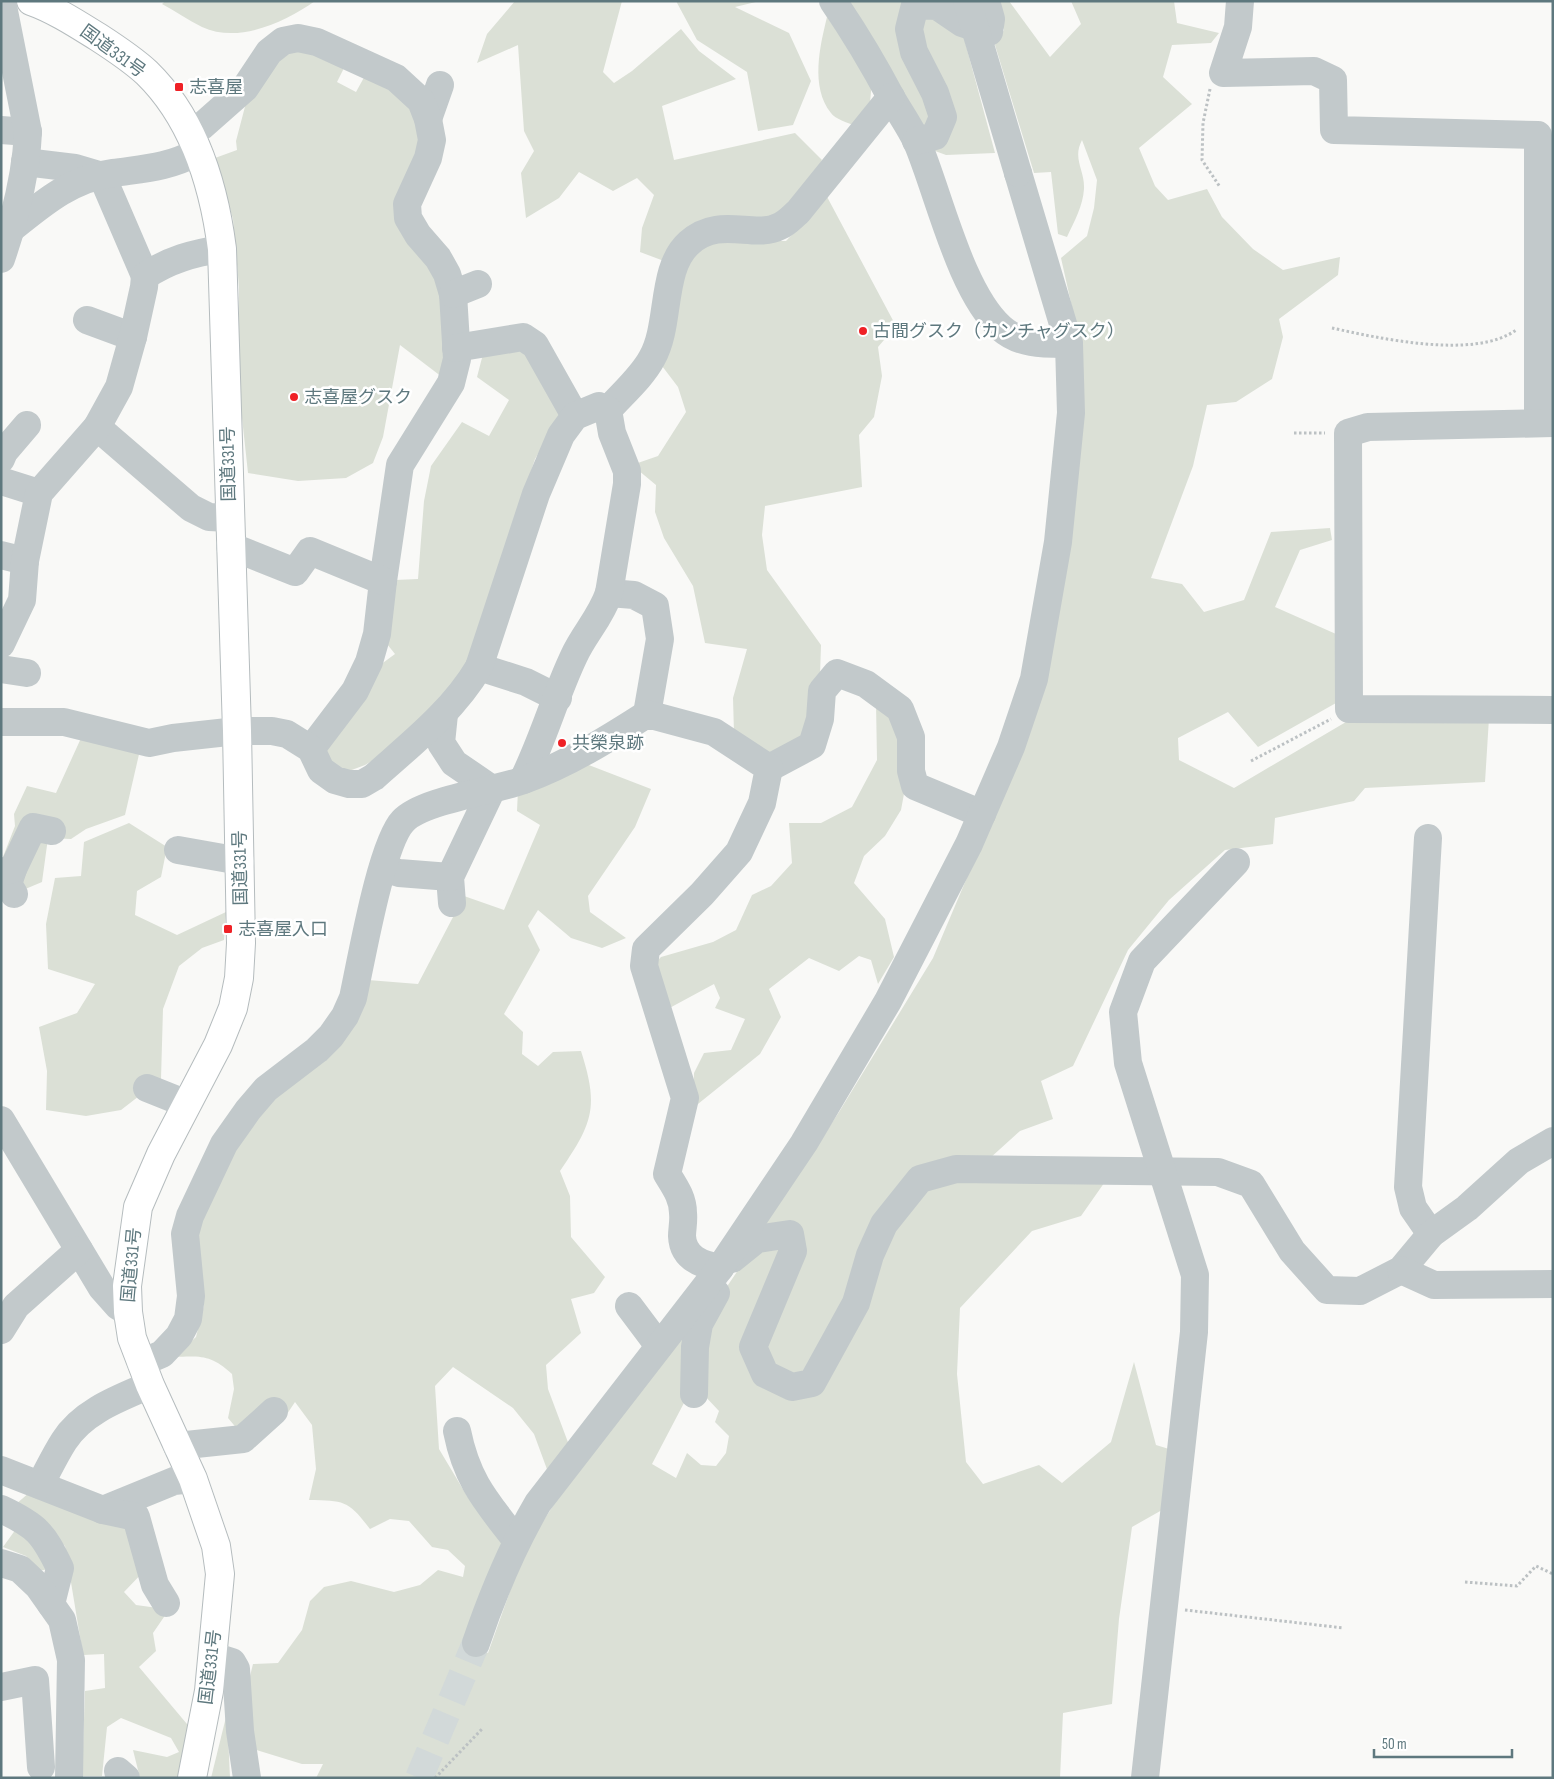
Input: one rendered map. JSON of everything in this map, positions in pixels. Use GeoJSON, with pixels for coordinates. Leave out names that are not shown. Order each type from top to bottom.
{"type":"FeatureCollection","features":[{"type":"Feature","properties":{"kind":"highway","name":"国道331号"},"geometry":{"type":"LineString","coordinates":[[31,1],[89,31],[128,57],[148,74],[174,105],[194,143],[212,196],[222,249],[242,943],[236,993],[218,1044],[160,1154],[138,1207],[129,1262],[128,1312],[132,1338],[146,1374],[193,1479],[216,1546],[220,1574],[213,1656],[199,1750],[192,1778]]}},
{"type":"Feature","properties":{"kind":"street"},"geometry":{"type":"LineString","coordinates":[[1,259],[11,229],[25,162],[14,131],[2,1]]}},
{"type":"Feature","properties":{"kind":"street"},"geometry":{"type":"LineString","coordinates":[[833,1],[885,82],[891,97],[916,140],[968,278],[988,315],[1002,329],[1018,338],[1035,344],[1069,344]]}},
{"type":"Feature","properties":{"kind":"street"},"geometry":{"type":"LineString","coordinates":[[476,1643],[497,1582],[516,1540],[538,1504],[720,1268],[804,1142],[888,1001],[969,844],[1012,747],[1034,679],[1058,542],[1070,413],[1069,344],[968,1]]}},
{"type":"Feature","properties":{"kind":"street"},"geometry":{"type":"LineString","coordinates":[[916,140],[935,136],[943,118],[935,93],[914,52],[909,29],[915,5],[938,6],[962,23],[989,32],[991,19],[986,1]]}},
{"type":"Feature","properties":{"kind":"street"},"geometry":{"type":"LineString","coordinates":[[1240,1],[1238,26],[1223,73],[1314,71],[1333,80],[1334,130],[1546,135],[1538,313],[1546,423],[1368,427],[1348,434],[1349,709],[1553,710]]}},
{"type":"Feature","properties":{"kind":"street"},"geometry":{"type":"LineString","coordinates":[[11,229],[60,190],[112,172],[139,171],[177,163],[194,143],[202,126],[245,88],[270,52],[283,41],[298,38],[317,42],[396,78],[420,101],[428,119],[432,140],[428,158],[407,204],[408,218],[418,235],[438,258],[447,274],[453,294],[456,359],[451,383],[400,465],[391,574],[369,662],[355,691],[311,750]]}},
{"type":"Feature","properties":{"kind":"street"},"geometry":{"type":"LineString","coordinates":[[428,119],[440,85]]}},
{"type":"Feature","properties":{"kind":"street"},"geometry":{"type":"LineString","coordinates":[[608,410],[652,359],[659,342],[675,263],[688,244],[701,235],[717,229],[760,230],[780,227],[798,212],[891,97]]}},
{"type":"Feature","properties":{"kind":"street"},"geometry":{"type":"LineString","coordinates":[[25,162],[75,168],[102,176]]}},
{"type":"Feature","properties":{"kind":"street"},"geometry":{"type":"LineString","coordinates":[[1,644],[22,600],[13,558],[40,493],[97,427],[118,387],[133,337],[144,287],[145,276],[102,176]]}},
{"type":"Feature","properties":{"kind":"street"},"geometry":{"type":"LineString","coordinates":[[145,276],[159,267],[192,253],[222,249]]}},
{"type":"Feature","properties":{"kind":"street"},"geometry":{"type":"LineString","coordinates":[[453,294],[478,284]]}},
{"type":"Feature","properties":{"kind":"street"},"geometry":{"type":"LineString","coordinates":[[87,320],[133,337]]}},
{"type":"Feature","properties":{"kind":"street"},"geometry":{"type":"LineString","coordinates":[[456,348],[524,337],[542,338],[575,416]]}},
{"type":"Feature","properties":{"kind":"street"},"geometry":{"type":"LineString","coordinates":[[1,722],[64,722],[150,744],[173,738],[237,731],[287,734],[311,750],[321,770],[335,780],[349,784],[362,784],[374,777],[444,714],[464,692],[480,667],[536,494],[561,435],[575,416],[599,406],[608,410]]}},
{"type":"Feature","properties":{"kind":"street"},"geometry":{"type":"LineString","coordinates":[[524,780],[574,656],[604,608],[609,593],[627,471],[612,433],[608,410]]}},
{"type":"Feature","properties":{"kind":"street"},"geometry":{"type":"LineString","coordinates":[[1,459],[4,452],[27,425]]}},
{"type":"Feature","properties":{"kind":"street"},"geometry":{"type":"LineString","coordinates":[[97,427],[191,508],[209,517],[229,518]]}},
{"type":"Feature","properties":{"kind":"street"},"geometry":{"type":"LineString","coordinates":[[1,481],[40,493]]}},
{"type":"Feature","properties":{"kind":"street"},"geometry":{"type":"LineString","coordinates":[[230,546],[295,572],[310,551],[391,574]]}},
{"type":"Feature","properties":{"kind":"street"},"geometry":{"type":"LineString","coordinates":[[609,593],[634,595],[655,606],[660,639],[647,714]]}},
{"type":"Feature","properties":{"kind":"street"},"geometry":{"type":"LineString","coordinates":[[480,667],[526,682],[558,698]]}},
{"type":"Feature","properties":{"kind":"street"},"geometry":{"type":"LineString","coordinates":[[769,768],[812,745],[820,720],[822,691],[837,673],[866,684],[900,709],[911,737],[911,771],[915,786],[982,814]]}},
{"type":"Feature","properties":{"kind":"street"},"geometry":{"type":"LineString","coordinates":[[444,714],[442,743],[454,763],[492,789]]}},
{"type":"Feature","properties":{"kind":"street"},"geometry":{"type":"LineString","coordinates":[[40,1485],[64,1439],[83,1420],[146,1374],[179,1336],[188,1319],[192,1296],[185,1234],[190,1216],[224,1144],[248,1110],[266,1089],[317,1050],[331,1036],[345,1016],[353,998],[386,854],[403,821],[431,806],[524,780],[564,763],[647,714],[714,732],[769,768]]}},
{"type":"Feature","properties":{"kind":"street"},"geometry":{"type":"LineString","coordinates":[[454,763],[465,738]]}},
{"type":"Feature","properties":{"kind":"street"},"geometry":{"type":"LineString","coordinates":[[720,1268],[704,1265],[690,1257],[682,1239],[683,1213],[680,1195],[667,1174],[685,1098],[644,966],[646,949],[702,894],[739,852],[762,803],[769,768]]}},
{"type":"Feature","properties":{"kind":"street"},"geometry":{"type":"LineString","coordinates":[[383,868],[451,890],[492,789]]}},
{"type":"Feature","properties":{"kind":"street"},"geometry":{"type":"LineString","coordinates":[[10,878],[32,827],[52,831]]}},
{"type":"Feature","properties":{"kind":"street"},"geometry":{"type":"LineString","coordinates":[[1428,838],[1408,1187],[1413,1208],[1431,1234]]}},
{"type":"Feature","properties":{"kind":"street"},"geometry":{"type":"LineString","coordinates":[[178,850],[240,861]]}},
{"type":"Feature","properties":{"kind":"street"},"geometry":{"type":"LineString","coordinates":[[1145,1778],[1194,1332],[1195,1275],[1164,1171],[1128,1063],[1123,1012],[1142,961],[1236,862]]}},
{"type":"Feature","properties":{"kind":"street"},"geometry":{"type":"LineString","coordinates":[[147,1088],[187,1104]]}},
{"type":"Feature","properties":{"kind":"street"},"geometry":{"type":"LineString","coordinates":[[1,1120],[102,1288],[118,1306],[128,1312]]}},
{"type":"Feature","properties":{"kind":"street"},"geometry":{"type":"LineString","coordinates":[[694,1394],[695,1347],[699,1324],[717,1290],[720,1268],[757,1239],[790,1234],[793,1251],[754,1347],[765,1374],[792,1387],[812,1383],[856,1303],[870,1255],[884,1224],[920,1179],[956,1169],[1218,1172],[1251,1184],[1292,1252],[1327,1290],[1360,1292],[1401,1270],[1431,1234],[1467,1208],[1520,1161],[1553,1141]]}},
{"type":"Feature","properties":{"kind":"street"},"geometry":{"type":"LineString","coordinates":[[1,1330],[16,1306],[79,1250]]}},
{"type":"Feature","properties":{"kind":"street"},"geometry":{"type":"LineString","coordinates":[[1401,1270],[1434,1285],[1553,1284]]}},
{"type":"Feature","properties":{"kind":"street"},"geometry":{"type":"LineString","coordinates":[[629,1306],[659,1346]]}},
{"type":"Feature","properties":{"kind":"street"},"geometry":{"type":"LineString","coordinates":[[177,1446],[242,1439],[274,1411]]}},
{"type":"Feature","properties":{"kind":"street"},"geometry":{"type":"LineString","coordinates":[[457,1431],[463,1460],[477,1488],[516,1540]]}},
{"type":"Feature","properties":{"kind":"street"},"geometry":{"type":"LineString","coordinates":[[1,1470],[103,1510],[136,1517],[155,1585],[166,1602]]}},
{"type":"Feature","properties":{"kind":"street"},"geometry":{"type":"LineString","coordinates":[[103,1510],[174,1481],[193,1479]]}},
{"type":"Feature","properties":{"kind":"street"},"geometry":{"type":"LineString","coordinates":[[1,1509],[25,1520],[46,1539],[60,1568],[51,1604]]}},
{"type":"Feature","properties":{"kind":"street"},"geometry":{"type":"LineString","coordinates":[[1,1563],[20,1569],[38,1586],[62,1620],[71,1660],[69,1778]]}},
{"type":"Feature","properties":{"kind":"street"},"geometry":{"type":"LineString","coordinates":[[213,1656],[232,1662],[236,1669],[240,1731],[247,1778]]}},
{"type":"Feature","properties":{"kind":"street"},"geometry":{"type":"LineString","coordinates":[[1,1687],[35,1680],[41,1766]]}},
{"type":"Feature","properties":{"kind":"path"},"geometry":{"type":"LineString","coordinates":[[1220,187],[1202,160],[1203,123],[1208,92],[1223,73]]}},
{"type":"Feature","properties":{"kind":"path"},"geometry":{"type":"LineString","coordinates":[[1332,328],[1410,344],[1463,344],[1506,337],[1538,313]]}},
{"type":"Feature","properties":{"kind":"path"},"geometry":{"type":"LineString","coordinates":[[1294,433],[1348,434]]}},
{"type":"Feature","properties":{"kind":"path"},"geometry":{"type":"LineString","coordinates":[[1251,761],[1349,709]]}},
{"type":"Feature","properties":{"kind":"path"},"geometry":{"type":"LineString","coordinates":[[1465,1582],[1517,1586],[1536,1566],[1553,1574]]}},
{"type":"Feature","properties":{"kind":"path"},"geometry":{"type":"LineString","coordinates":[[1164,1608],[1344,1628]]}},
{"type":"Feature","properties":{"kind":"path"},"geometry":{"type":"LineString","coordinates":[[435,1778],[482,1729]]}},
{"type":"Feature","properties":{"kind":"shaded area"},"geometry":{"type":"Polygon","coordinates":[[[165,1],[315,1],[276,23],[246,32],[231,33],[216,32],[202,27],[162,4],[165,1]]]}},
{"type":"Feature","properties":{"kind":"shaded area"},"geometry":{"type":"Polygon","coordinates":[[[515,1],[622,1],[603,72],[614,83],[632,71],[681,29],[699,51],[736,79],[662,106],[674,160],[795,133],[822,160],[807,187],[775,218],[664,261],[640,252],[642,228],[654,195],[637,178],[613,191],[579,172],[559,198],[526,218],[521,173],[534,151],[524,131],[518,45],[477,63],[487,34],[515,1]]]}},
{"type":"Feature","properties":{"kind":"shaded area"},"geometry":{"type":"Polygon","coordinates":[[[676,1],[760,1],[735,7],[789,33],[811,81],[793,125],[758,131],[747,72],[697,40],[676,1]]]}},
{"type":"Feature","properties":{"kind":"shaded area"},"geometry":{"type":"Polygon","coordinates":[[[845,1],[954,1],[995,153],[946,155],[927,148],[845,1]]]}},
{"type":"Feature","properties":{"kind":"shaded area"},"geometry":{"type":"Polygon","coordinates":[[[994,1],[1009,1],[1050,57],[1081,24],[1071,1],[1174,1],[1177,23],[1219,33],[1211,43],[1172,45],[1163,77],[1192,104],[1139,148],[1155,186],[1168,200],[1207,189],[1222,217],[1253,249],[1283,270],[1340,257],[1338,275],[1279,319],[1283,337],[1272,379],[1236,402],[1207,405],[1193,466],[1151,578],[1182,584],[1204,612],[1244,600],[1271,532],[1330,528],[1332,540],[1300,550],[1275,607],[1336,634],[1336,703],[1258,747],[1228,712],[1178,738],[1179,760],[1234,788],[1351,719],[1489,718],[1485,782],[1365,788],[1354,801],[1275,818],[1273,844],[1225,850],[1169,900],[1128,950],[1073,1066],[1041,1081],[1053,1119],[1020,1131],[989,1159],[909,1176],[848,1300],[808,1375],[789,1379],[771,1366],[760,1343],[801,1249],[764,1226],[839,1112],[933,958],[1023,745],[1082,352],[1061,258],[1087,236],[1094,208],[1097,180],[1082,140],[1078,153],[1084,182],[1082,202],[1067,237],[1058,234],[1051,172],[1034,173],[995,45],[1004,30],[994,1]]]}},
{"type":"Feature","properties":{"kind":"shaded area"},"geometry":{"type":"Polygon","coordinates":[[[827,17],[872,80],[870,103],[855,126],[831,113],[821,91],[819,79],[820,53],[827,17]]]}},
{"type":"Feature","properties":{"kind":"shaded area"},"geometry":{"type":"Polygon","coordinates":[[[292,48],[346,64],[337,82],[356,92],[367,72],[415,108],[420,134],[415,159],[397,203],[441,281],[446,351],[442,377],[400,345],[383,437],[373,463],[346,478],[298,481],[248,473],[239,390],[239,287],[233,219],[215,158],[237,150],[236,141],[247,99],[275,55],[292,48]]]}},
{"type":"Feature","properties":{"kind":"shaded area"},"geometry":{"type":"Polygon","coordinates":[[[825,193],[896,326],[878,347],[882,376],[874,417],[859,435],[862,487],[765,506],[762,535],[767,570],[821,645],[820,675],[804,738],[773,755],[734,733],[733,698],[747,649],[705,643],[693,586],[664,538],[655,512],[656,485],[632,465],[658,456],[686,412],[678,387],[659,362],[680,276],[695,247],[714,237],[757,241],[786,241],[802,224],[825,193]]]}},
{"type":"Feature","properties":{"kind":"shaded area"},"geometry":{"type":"Polygon","coordinates":[[[528,349],[563,412],[535,459],[465,669],[444,701],[387,752],[365,765],[349,771],[339,768],[326,756],[325,747],[376,668],[395,654],[387,644],[395,580],[418,579],[424,501],[431,466],[462,422],[489,436],[509,400],[477,377],[483,354],[528,349]]]}},
{"type":"Feature","properties":{"kind":"shaded area"},"geometry":{"type":"Polygon","coordinates":[[[876,703],[894,712],[906,783],[901,810],[885,836],[864,856],[854,883],[885,919],[894,957],[878,984],[871,960],[859,956],[839,971],[809,958],[769,989],[781,1017],[760,1054],[693,1108],[694,1073],[704,1053],[731,1050],[745,1019],[715,1008],[720,998],[714,984],[664,1011],[652,966],[661,957],[713,942],[736,930],[752,895],[771,886],[792,863],[789,823],[821,823],[852,807],[877,760],[876,703]]]}},
{"type":"Feature","properties":{"kind":"shaded area"},"geometry":{"type":"Polygon","coordinates":[[[82,736],[140,750],[125,815],[86,829],[71,839],[48,838],[42,882],[23,890],[1,862],[15,826],[14,814],[27,786],[56,793],[82,736]]]}},
{"type":"Feature","properties":{"kind":"shaded area"},"geometry":{"type":"Polygon","coordinates":[[[581,762],[651,789],[635,827],[588,896],[590,912],[626,938],[602,948],[571,938],[538,910],[528,926],[540,950],[504,1014],[523,1032],[522,1054],[538,1066],[553,1052],[581,1051],[590,1087],[590,1114],[580,1140],[560,1171],[570,1196],[571,1237],[605,1277],[594,1293],[571,1299],[581,1333],[546,1365],[548,1389],[569,1445],[548,1472],[534,1434],[513,1408],[453,1367],[435,1386],[439,1449],[467,1496],[504,1546],[464,1644],[488,1653],[525,1549],[588,1452],[691,1323],[685,1401],[652,1464],[676,1478],[687,1453],[701,1465],[716,1466],[726,1453],[729,1436],[715,1422],[719,1411],[703,1394],[706,1328],[728,1285],[749,1254],[782,1242],[746,1344],[814,1391],[879,1256],[924,1186],[958,1174],[1109,1176],[1081,1216],[1032,1231],[960,1308],[957,1374],[966,1462],[983,1484],[1039,1465],[1062,1483],[1111,1442],[1134,1362],[1156,1445],[1169,1449],[1162,1510],[1132,1527],[1119,1619],[1112,1704],[1063,1713],[1060,1778],[316,1778],[323,1764],[302,1764],[250,1748],[249,1680],[253,1664],[278,1663],[302,1630],[310,1601],[324,1587],[351,1581],[394,1592],[420,1585],[438,1570],[463,1577],[465,1566],[448,1550],[432,1547],[409,1521],[390,1519],[370,1529],[351,1507],[345,1504],[309,1500],[316,1469],[312,1425],[295,1402],[285,1417],[249,1443],[228,1418],[234,1389],[232,1374],[218,1363],[206,1358],[174,1357],[196,1337],[204,1305],[194,1236],[239,1141],[368,980],[418,984],[464,896],[504,910],[540,825],[517,811],[518,790],[581,762]]]}},
{"type":"Feature","properties":{"kind":"shaded area"},"geometry":{"type":"Polygon","coordinates":[[[129,823],[167,847],[161,877],[137,891],[135,915],[177,935],[226,912],[224,940],[202,948],[179,966],[163,1009],[161,1079],[121,1110],[86,1116],[46,1110],[47,1071],[39,1027],[77,1013],[95,984],[48,969],[46,924],[55,878],[81,876],[84,842],[129,823]]]}},
{"type":"Feature","properties":{"kind":"shaded area"},"geometry":{"type":"Polygon","coordinates":[[[30,1492],[132,1521],[145,1570],[124,1592],[136,1605],[158,1608],[166,1614],[153,1633],[156,1651],[139,1667],[192,1730],[179,1778],[140,1778],[133,1750],[167,1757],[179,1752],[171,1738],[121,1718],[107,1727],[102,1776],[82,1776],[85,1691],[105,1688],[104,1654],[83,1655],[65,1546],[36,1518],[15,1505],[30,1492]]]}},
{"type":"Feature","properties":{"kind":"shaded area"},"geometry":{"type":"Polygon","coordinates":[[[16,1529],[35,1538],[50,1569],[38,1571],[26,1556],[3,1547],[16,1529]]]}},
{"type":"Feature","properties":{"kind":"shaded area"},"geometry":{"type":"Polygon","coordinates":[[[227,1713],[230,1778],[211,1778],[227,1713]]]}},
{"type":"Feature","properties":{"kind":"tunnel"},"geometry":{"type":"LineString","coordinates":[[419,1778],[476,1643]]}},
{"type":"Feature","properties":{"kind":"place","name":"志喜屋"},"geometry":{"type":"Point","coordinates":[179,87]}},
{"type":"Feature","properties":{"kind":"place","name":"古間グスク（カンチャグスク）"},"geometry":{"type":"Point","coordinates":[863,331]}},
{"type":"Feature","properties":{"kind":"place","name":"志喜屋グスク"},"geometry":{"type":"Point","coordinates":[294,397]}},
{"type":"Feature","properties":{"kind":"place","name":"共榮泉跡"},"geometry":{"type":"Point","coordinates":[562,743]}},
{"type":"Feature","properties":{"kind":"place","name":"志喜屋入口"},"geometry":{"type":"Point","coordinates":[228,929]}}]}
